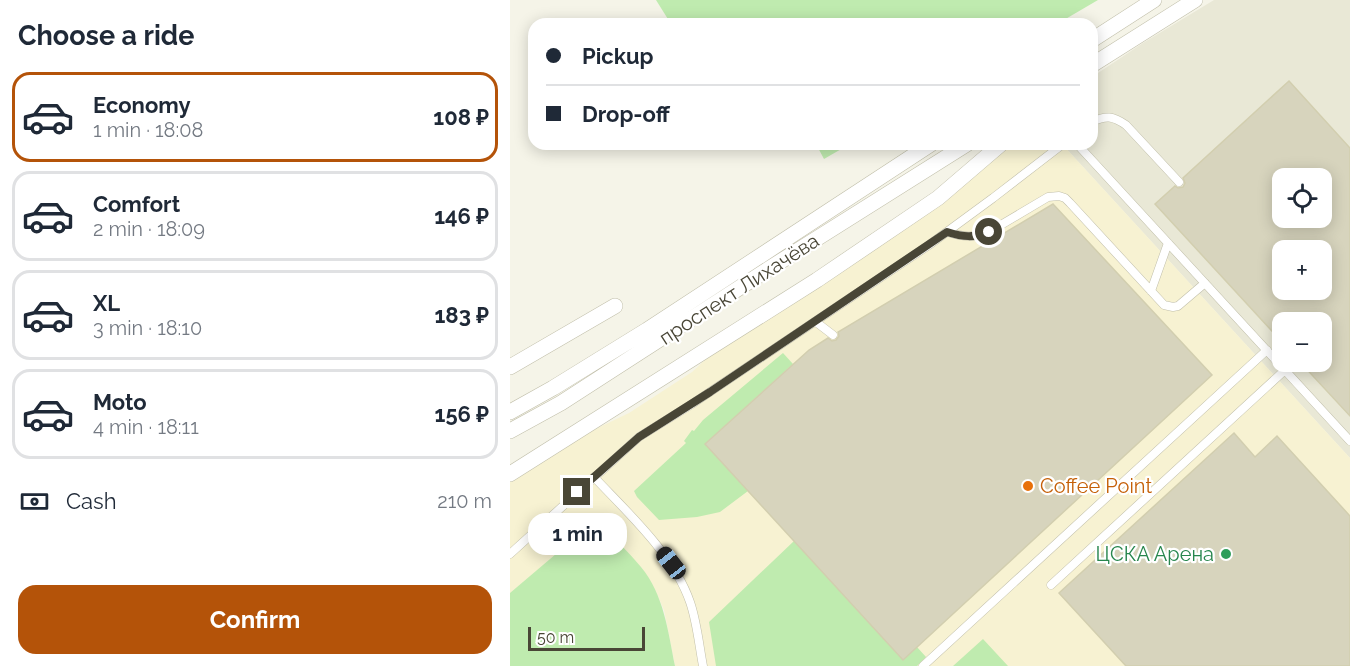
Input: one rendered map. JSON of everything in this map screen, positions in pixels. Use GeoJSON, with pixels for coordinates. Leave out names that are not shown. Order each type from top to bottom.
{"type":"FeatureCollection","features":[{"type":"Feature","properties":{"kind":"street"},"geometry":{"type":"LineString","coordinates":[[1098,36],[1154,0]]}},
{"type":"Feature","properties":{"kind":"street"},"geometry":{"type":"LineString","coordinates":[[1098,61],[1195,0]]}},
{"type":"Feature","properties":{"kind":"street","name":"проспект Лихачёва"},"geometry":{"type":"LineString","coordinates":[[510,412],[647,330],[922,150]]}},
{"type":"Feature","properties":{"kind":"street","name":"проспект Лихачёва"},"geometry":{"type":"LineString","coordinates":[[510,431],[561,403],[655,344],[770,268],[957,150]]}},
{"type":"Feature","properties":{"kind":"street"},"geometry":{"type":"LineString","coordinates":[[510,474],[817,280],[938,198],[993,150]]}},
{"type":"Feature","properties":{"kind":"street"},"geometry":{"type":"LineString","coordinates":[[510,367],[615,306]]}},
{"type":"Feature","properties":{"kind":"lane"},"geometry":{"type":"LineString","coordinates":[[1098,119],[1108,117],[1117,119],[1126,125],[1179,182]]}},
{"type":"Feature","properties":{"kind":"lane"},"geometry":{"type":"LineString","coordinates":[[510,554],[639,437],[816,322],[947,232],[1055,150]]}},
{"type":"Feature","properties":{"kind":"lane"},"geometry":{"type":"LineString","coordinates":[[1083,150],[1272,356]]}},
{"type":"Feature","properties":{"kind":"lane"},"geometry":{"type":"LineString","coordinates":[[947,232],[962,237],[981,235],[1048,197],[1059,196],[1070,203],[1164,305],[1178,306],[1205,283]]}},
{"type":"Feature","properties":{"kind":"lane"},"geometry":{"type":"LineString","coordinates":[[1151,291],[1168,243]]}},
{"type":"Feature","properties":{"kind":"lane"},"geometry":{"type":"LineString","coordinates":[[816,322],[833,335]]}},
{"type":"Feature","properties":{"kind":"lane"},"geometry":{"type":"LineString","coordinates":[[923,666],[1267,350]]}},
{"type":"Feature","properties":{"kind":"lane"},"geometry":{"type":"LineString","coordinates":[[1051,585],[1283,372]]}},
{"type":"Feature","properties":{"kind":"lane"},"geometry":{"type":"LineString","coordinates":[[1287,372],[1350,441]]}},
{"type":"Feature","properties":{"kind":"lane"},"geometry":{"type":"LineString","coordinates":[[594,477],[657,546],[678,576],[690,601],[703,666]]}},
{"type":"Feature","properties":{"kind":"shaded area"},"geometry":{"type":"Polygon","coordinates":[[[1214,0],[1350,0],[1350,458],[1068,150],[1098,150],[1098,73],[1214,0]]]}},
{"type":"Feature","properties":{"kind":"shaded area"},"geometry":{"type":"Polygon","coordinates":[[[996,150],[1068,150],[1350,458],[1350,666],[675,666],[664,610],[641,567],[510,593],[510,481],[583,435],[629,413],[692,372],[718,348],[996,150]]]}},
{"type":"Feature","properties":{"kind":"green space"},"geometry":{"type":"Polygon","coordinates":[[[656,0],[1098,0],[1067,18],[667,18],[656,0]]]}},
{"type":"Feature","properties":{"kind":"green space"},"geometry":{"type":"Polygon","coordinates":[[[819,150],[840,150],[824,159],[819,150]]]}},
{"type":"Feature","properties":{"kind":"green space"},"geometry":{"type":"Polygon","coordinates":[[[783,353],[793,364],[705,444],[748,491],[720,512],[697,517],[659,520],[634,491],[686,443],[684,441],[692,430],[694,431],[703,420],[783,353]]]}},
{"type":"Feature","properties":{"kind":"green space"},"geometry":{"type":"Polygon","coordinates":[[[596,520],[641,567],[655,589],[664,614],[675,666],[510,666],[510,593],[596,520]]]}},
{"type":"Feature","properties":{"kind":"green space"},"geometry":{"type":"Polygon","coordinates":[[[794,541],[902,659],[917,647],[926,657],[917,666],[716,666],[709,622],[794,541]]]}},
{"type":"Feature","properties":{"kind":"green space"},"geometry":{"type":"Polygon","coordinates":[[[983,639],[1008,666],[953,666],[983,639]]]}},
{"type":"Feature","properties":{"kind":"building"},"geometry":{"type":"Polygon","coordinates":[[[1289,81],[1350,148],[1350,416],[1309,372],[1332,372],[1332,312],[1272,312],[1272,331],[1155,204],[1175,186],[1183,187],[1185,183],[1183,178],[1289,81]]]}},
{"type":"Feature","properties":{"kind":"building"},"geometry":{"type":"Polygon","coordinates":[[[1053,204],[1212,375],[903,660],[705,444],[809,350],[828,338],[832,341],[836,340],[839,336],[838,332],[1053,204]]]}},
{"type":"Feature","properties":{"kind":"building","name":"ЦСКА Арена"},"geometry":{"type":"Polygon","coordinates":[[[1234,433],[1255,457],[1277,436],[1350,516],[1350,666],[1126,666],[1059,593],[1234,433]]]}},
{"type":"Feature","properties":{"kind":"place","name":"Coffee Point"},"geometry":{"type":"Point","coordinates":[1028,486]}},
{"type":"Feature","properties":{"kind":"place","name":"ЦСКА Арена"},"geometry":{"type":"Point","coordinates":[1226,554]}},
{"type":"Feature","properties":{"kind":"route"},"geometry":{"type":"LineString","coordinates":[[577,492],[639,437],[692,404],[947,232],[969,237],[989,232]]}}]}
